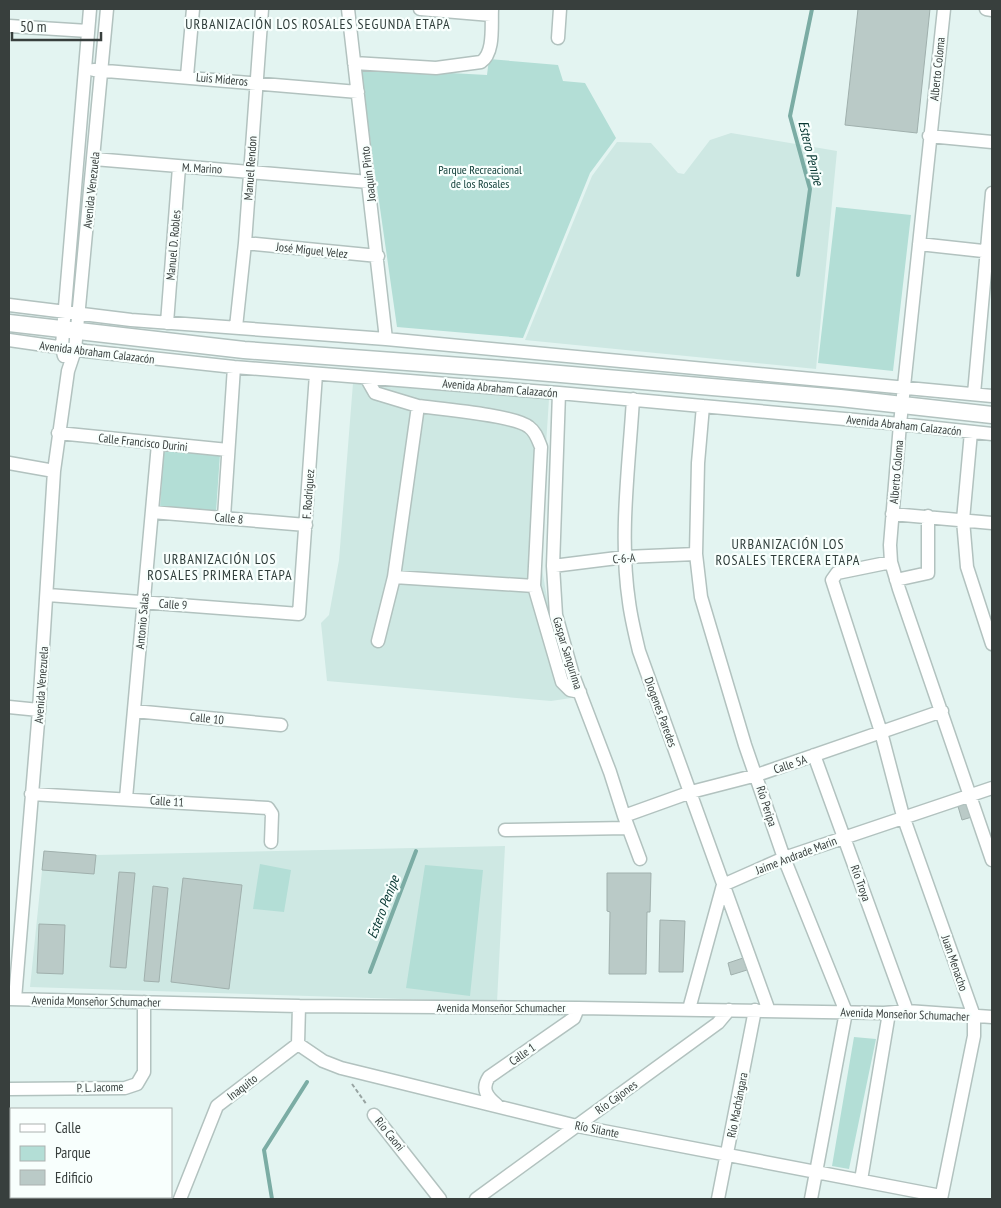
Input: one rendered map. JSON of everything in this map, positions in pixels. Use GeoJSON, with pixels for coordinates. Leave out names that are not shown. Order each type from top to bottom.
{"type":"FeatureCollection","features":[{"type":"Feature","properties":{"kind":"main road","name":"Avenida Abraham Calazacón"},"geometry":{"type":"LineString","coordinates":[[9,323],[70,332],[244,350],[903,396],[992,415]]}},
{"type":"Feature","properties":{"kind":"street","name":"Avenida Venezuela"},"geometry":{"type":"LineString","coordinates":[[12,999],[39,710],[48,595],[54,471],[68,371],[76,350],[65,312],[90,9]]}},
{"type":"Feature","properties":{"kind":"street","name":"Avenida Venezuela"},"geometry":{"type":"LineString","coordinates":[[68,371],[62,348],[79,314],[107,9]]}},
{"type":"Feature","properties":{"kind":"street"},"geometry":{"type":"LineString","coordinates":[[187,76],[193,9]]}},
{"type":"Feature","properties":{"kind":"street","name":"Manuel Rendon"},"geometry":{"type":"LineString","coordinates":[[236,327],[245,243],[262,9]]}},
{"type":"Feature","properties":{"kind":"street","name":"Joaquin Pinto"},"geometry":{"type":"LineString","coordinates":[[348,9],[378,256],[386,339]]}},
{"type":"Feature","properties":{"kind":"street"},"geometry":{"type":"LineString","coordinates":[[354,63],[436,68],[481,62],[488,54],[492,12],[422,9]]}},
{"type":"Feature","properties":{"kind":"street"},"geometry":{"type":"LineString","coordinates":[[558,38],[560,9]]}},
{"type":"Feature","properties":{"kind":"street","name":"Alberto Coloma"},"geometry":{"type":"LineString","coordinates":[[944,9],[929,136],[900,424],[892,514],[892,562],[896,580],[992,860]]}},
{"type":"Feature","properties":{"kind":"street"},"geometry":{"type":"LineString","coordinates":[[986,9],[992,10]]}},
{"type":"Feature","properties":{"kind":"street"},"geometry":{"type":"LineString","coordinates":[[9,26],[88,31]]}},
{"type":"Feature","properties":{"kind":"street","name":"Luis Mideros"},"geometry":{"type":"LineString","coordinates":[[85,69],[187,76],[358,92]]}},
{"type":"Feature","properties":{"kind":"street"},"geometry":{"type":"LineString","coordinates":[[929,136],[992,142]]}},
{"type":"Feature","properties":{"kind":"street","name":"M. Marino"},"geometry":{"type":"LineString","coordinates":[[94,159],[369,182]]}},
{"type":"Feature","properties":{"kind":"street","name":"Manuel D. Robles"},"geometry":{"type":"LineString","coordinates":[[167,323],[179,167]]}},
{"type":"Feature","properties":{"kind":"street"},"geometry":{"type":"LineString","coordinates":[[974,394],[989,252],[992,193]]}},
{"type":"Feature","properties":{"kind":"street","name":"José Miguel Velez"},"geometry":{"type":"LineString","coordinates":[[245,243],[378,256]]}},
{"type":"Feature","properties":{"kind":"street"},"geometry":{"type":"LineString","coordinates":[[919,244],[989,252]]}},
{"type":"Feature","properties":{"kind":"street","name":"Avenida Abraham Calazacón"},"geometry":{"type":"LineString","coordinates":[[9,305],[167,323],[386,339],[903,396],[974,394],[992,396]]}},
{"type":"Feature","properties":{"kind":"street","name":"Avenida Abraham Calazacón"},"geometry":{"type":"LineString","coordinates":[[9,340],[76,350],[234,367],[559,393],[992,434]]}},
{"type":"Feature","properties":{"kind":"street"},"geometry":{"type":"LineString","coordinates":[[224,517],[234,367]]}},
{"type":"Feature","properties":{"kind":"street","name":"F. Rodriguez"},"geometry":{"type":"LineString","coordinates":[[299,614],[316,374]]}},
{"type":"Feature","properties":{"kind":"street"},"geometry":{"type":"LineString","coordinates":[[367,379],[375,393],[418,406],[513,420],[529,426],[535,434],[541,447],[534,586],[562,682],[570,690],[580,692]]}},
{"type":"Feature","properties":{"kind":"street","name":"Gaspar Sangurima"},"geometry":{"type":"LineString","coordinates":[[559,393],[553,566],[556,615],[580,692],[610,772],[626,822]]}},
{"type":"Feature","properties":{"kind":"street","name":"Diogenes Paredes"},"geometry":{"type":"LineString","coordinates":[[633,400],[626,498],[625,557],[629,601],[639,651],[723,885],[732,904],[769,1011]]}},
{"type":"Feature","properties":{"kind":"street"},"geometry":{"type":"LineString","coordinates":[[378,641],[394,577],[418,406]]}},
{"type":"Feature","properties":{"kind":"street","name":"Río Peripa"},"geometry":{"type":"LineString","coordinates":[[703,406],[698,463],[696,554],[701,597],[745,745],[757,775],[784,858],[846,1012]]}},
{"type":"Feature","properties":{"kind":"street"},"geometry":{"type":"LineString","coordinates":[[970,432],[964,520],[966,567],[992,644]]}},
{"type":"Feature","properties":{"kind":"street","name":"Calle Francisco Durini"},"geometry":{"type":"LineString","coordinates":[[58,433],[228,450]]}},
{"type":"Feature","properties":{"kind":"street","name":"Antonio Salas"},"geometry":{"type":"LineString","coordinates":[[126,798],[158,444]]}},
{"type":"Feature","properties":{"kind":"street"},"geometry":{"type":"LineString","coordinates":[[9,463],[54,471]]}},
{"type":"Feature","properties":{"kind":"street","name":"Calle 8"},"geometry":{"type":"LineString","coordinates":[[152,512],[306,525]]}},
{"type":"Feature","properties":{"kind":"street"},"geometry":{"type":"LineString","coordinates":[[892,514],[992,523]]}},
{"type":"Feature","properties":{"kind":"street"},"geometry":{"type":"LineString","coordinates":[[896,580],[928,573],[928,516]]}},
{"type":"Feature","properties":{"kind":"street","name":"C-6-A"},"geometry":{"type":"LineString","coordinates":[[553,566],[625,557],[696,554]]}},
{"type":"Feature","properties":{"kind":"street","name":"Juan Menacho"},"geometry":{"type":"LineString","coordinates":[[892,562],[837,573],[832,580],[881,732],[904,816],[974,1016],[974,1036],[941,1198]]}},
{"type":"Feature","properties":{"kind":"street"},"geometry":{"type":"LineString","coordinates":[[394,577],[534,586]]}},
{"type":"Feature","properties":{"kind":"street","name":"Calle 9"},"geometry":{"type":"LineString","coordinates":[[48,595],[299,614]]}},
{"type":"Feature","properties":{"kind":"street"},"geometry":{"type":"LineString","coordinates":[[9,707],[39,710]]}},
{"type":"Feature","properties":{"kind":"street","name":"Calle 10"},"geometry":{"type":"LineString","coordinates":[[134,710],[281,725]]}},
{"type":"Feature","properties":{"kind":"street","name":"Calle 5A"},"geometry":{"type":"LineString","coordinates":[[626,822],[691,792],[757,775],[942,711]]}},
{"type":"Feature","properties":{"kind":"street","name":"Río Troya"},"geometry":{"type":"LineString","coordinates":[[814,755],[906,1012]]}},
{"type":"Feature","properties":{"kind":"street","name":"Jaime Andrade Marin"},"geometry":{"type":"LineString","coordinates":[[723,885],[784,858],[904,816],[992,788]]}},
{"type":"Feature","properties":{"kind":"street","name":"Calle 11"},"geometry":{"type":"LineString","coordinates":[[31,794],[126,798],[268,808],[272,814],[271,842]]}},
{"type":"Feature","properties":{"kind":"street"},"geometry":{"type":"LineString","coordinates":[[505,830],[626,822],[640,859]]}},
{"type":"Feature","properties":{"kind":"street"},"geometry":{"type":"LineString","coordinates":[[689,1009],[723,885]]}},
{"type":"Feature","properties":{"kind":"street","name":"Avenida Monseñor Schumacher"},"geometry":{"type":"LineString","coordinates":[[12,999],[299,1006],[906,1012],[992,1017]]}},
{"type":"Feature","properties":{"kind":"street","name":"P. L. Jacome"},"geometry":{"type":"LineString","coordinates":[[9,1089],[125,1088],[137,1084],[144,1072],[144,1002]]}},
{"type":"Feature","properties":{"kind":"street"},"geometry":{"type":"LineString","coordinates":[[298,1044],[299,1006]]}},
{"type":"Feature","properties":{"kind":"street","name":"Calle 1"},"geometry":{"type":"LineString","coordinates":[[497,1105],[489,1099],[485,1091],[485,1084],[489,1077],[574,1018],[578,1008]]}},
{"type":"Feature","properties":{"kind":"street","name":"Río Cajones"},"geometry":{"type":"LineString","coordinates":[[476,1199],[718,1022],[728,1010]]}},
{"type":"Feature","properties":{"kind":"street","name":"Río Machángara"},"geometry":{"type":"LineString","coordinates":[[718,1199],[755,1010]]}},
{"type":"Feature","properties":{"kind":"street"},"geometry":{"type":"LineString","coordinates":[[811,1199],[846,1012]]}},
{"type":"Feature","properties":{"kind":"street"},"geometry":{"type":"LineString","coordinates":[[861,1180],[889,1013]]}},
{"type":"Feature","properties":{"kind":"street","name":"Río Silante"},"geometry":{"type":"LineString","coordinates":[[298,1044],[340,1068],[466,1100],[497,1105],[577,1126],[861,1180],[941,1198]]}},
{"type":"Feature","properties":{"kind":"street","name":"Inaquito"},"geometry":{"type":"LineString","coordinates":[[180,1199],[217,1106],[298,1044]]}},
{"type":"Feature","properties":{"kind":"street","name":"Río Caoni"},"geometry":{"type":"LineString","coordinates":[[374,1115],[440,1199]]}},
{"type":"Feature","properties":{"kind":"path","name":"Río Caoni"},"geometry":{"type":"LineString","coordinates":[[340,1068],[374,1115]]}},
{"type":"Feature","properties":{"kind":"shaded area"},"geometry":{"type":"Polygon","coordinates":[[[731,133],[837,151],[816,369],[525,340],[592,176],[617,142],[651,143],[678,173],[684,174],[710,140],[731,133]]]}},
{"type":"Feature","properties":{"kind":"shaded area"},"geometry":{"type":"Polygon","coordinates":[[[353,383],[549,399],[539,552],[556,649],[571,698],[551,701],[327,681],[321,623],[329,615],[339,560],[353,383]]]}},
{"type":"Feature","properties":{"kind":"shaded area"},"geometry":{"type":"Polygon","coordinates":[[[505,846],[497,1002],[30,987],[44,851],[96,855],[505,846]]]}},
{"type":"Feature","properties":{"kind":"green space","name":"Parque Recreacional de los Rosales"},"geometry":{"type":"Polygon","coordinates":[[[489,59],[558,65],[563,81],[585,83],[616,138],[590,173],[523,338],[397,327],[360,68],[487,75],[489,59]]]}},
{"type":"Feature","properties":{"kind":"green space"},"geometry":{"type":"Polygon","coordinates":[[[836,207],[911,215],[893,371],[818,363],[836,207]]]}},
{"type":"Feature","properties":{"kind":"green space"},"geometry":{"type":"Polygon","coordinates":[[[164,450],[220,454],[216,512],[160,507],[164,450]]]}},
{"type":"Feature","properties":{"kind":"green space"},"geometry":{"type":"Polygon","coordinates":[[[260,864],[291,870],[284,912],[253,909],[260,864]]]}},
{"type":"Feature","properties":{"kind":"green space"},"geometry":{"type":"Polygon","coordinates":[[[425,865],[483,870],[470,996],[406,988],[425,865]]]}},
{"type":"Feature","properties":{"kind":"green space"},"geometry":{"type":"Polygon","coordinates":[[[854,1037],[876,1039],[849,1169],[832,1166],[854,1037]]]}},
{"type":"Feature","properties":{"kind":"building"},"geometry":{"type":"Polygon","coordinates":[[[858,9],[930,9],[917,133],[845,125],[858,9]]]}},
{"type":"Feature","properties":{"kind":"building"},"geometry":{"type":"Polygon","coordinates":[[[970,799],[975,816],[962,820],[957,803],[970,799]]]}},
{"type":"Feature","properties":{"kind":"building"},"geometry":{"type":"Polygon","coordinates":[[[44,851],[96,855],[94,874],[42,870],[44,851]]]}},
{"type":"Feature","properties":{"kind":"building"},"geometry":{"type":"Polygon","coordinates":[[[119,872],[135,873],[126,968],[110,967],[119,872]]]}},
{"type":"Feature","properties":{"kind":"building"},"geometry":{"type":"Polygon","coordinates":[[[607,873],[651,873],[650,912],[647,912],[646,974],[609,974],[610,912],[607,911],[607,873]]]}},
{"type":"Feature","properties":{"kind":"building"},"geometry":{"type":"Polygon","coordinates":[[[183,878],[242,885],[229,989],[171,982],[183,878]]]}},
{"type":"Feature","properties":{"kind":"building"},"geometry":{"type":"Polygon","coordinates":[[[153,886],[168,888],[159,982],[144,981],[153,886]]]}},
{"type":"Feature","properties":{"kind":"building"},"geometry":{"type":"Polygon","coordinates":[[[660,920],[685,921],[683,972],[659,972],[660,920]]]}},
{"type":"Feature","properties":{"kind":"building"},"geometry":{"type":"Polygon","coordinates":[[[39,924],[65,925],[63,974],[37,973],[39,924]]]}},
{"type":"Feature","properties":{"kind":"building"},"geometry":{"type":"Polygon","coordinates":[[[743,958],[747,970],[731,975],[728,963],[743,958]]]}},
{"type":"Feature","properties":{"kind":"waterway","name":"Estero Penipe"},"geometry":{"type":"LineString","coordinates":[[798,275],[810,189],[790,116],[812,9]]}},
{"type":"Feature","properties":{"kind":"waterway","name":"Estero Penipe"},"geometry":{"type":"LineString","coordinates":[[370,972],[416,851]]}},
{"type":"Feature","properties":{"kind":"waterway","name":"Estero Penipe"},"geometry":{"type":"LineString","coordinates":[[272,1199],[264,1150],[307,1082]]}},
{"type":"Feature","properties":{"kind":"district","name":"URBANIZACIÓN LOS ROSALES SEGUNDA ETAPA"},"geometry":{"type":"Point","coordinates":[318,24]}},
{"type":"Feature","properties":{"kind":"district","name":"URBANIZACIÓN LOS ROSALES TERCERA ETAPA"},"geometry":{"type":"Point","coordinates":[788,552]}},
{"type":"Feature","properties":{"kind":"district","name":"URBANIZACIÓN LOS ROSALES PRIMERA ETAPA"},"geometry":{"type":"Point","coordinates":[220,568]}}]}
